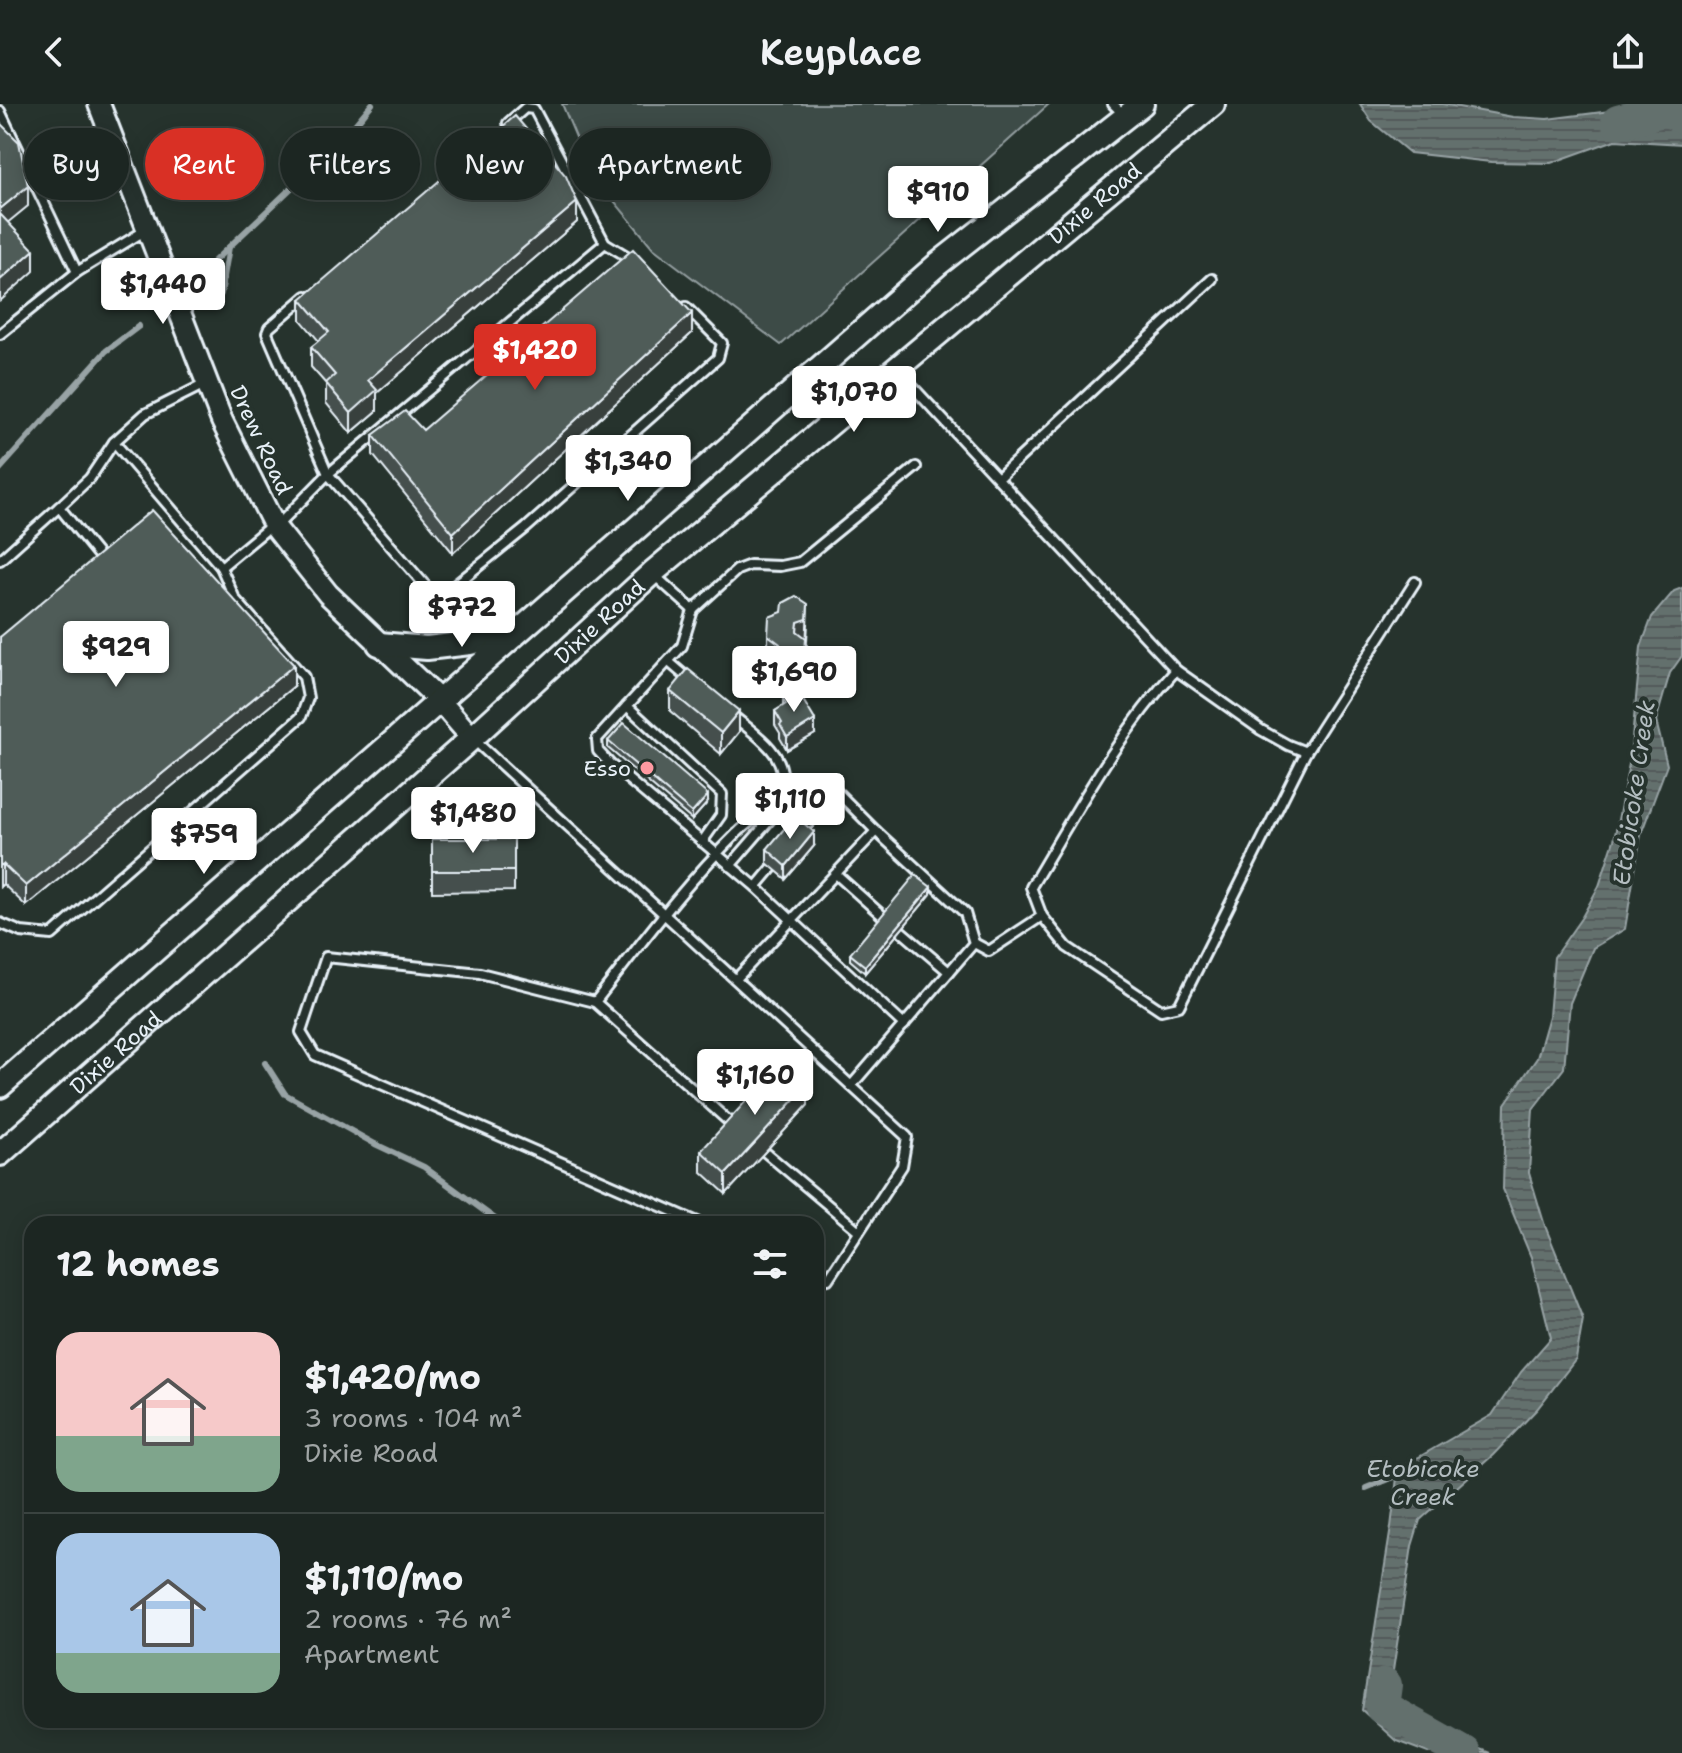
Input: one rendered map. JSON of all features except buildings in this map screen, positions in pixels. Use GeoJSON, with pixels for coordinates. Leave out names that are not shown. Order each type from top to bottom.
{"type":"FeatureCollection","features":[{"type":"Feature","properties":{"kind":"main road","name":"Dixie Road"},"geometry":{"type":"LineString","coordinates":[[0,1154],[472,738],[652,573],[1213,104]]}},
{"type":"Feature","properties":{"kind":"main road","name":"Dixie Road"},"geometry":{"type":"LineString","coordinates":[[0,1086],[938,264],[1127,108]]}},
{"type":"Feature","properties":{"kind":"main road"},"geometry":{"type":"LineString","coordinates":[[379,644],[427,648],[470,643],[516,632]]}},
{"type":"Feature","properties":{"kind":"street","name":"Drew Road"},"geometry":{"type":"LineString","coordinates":[[99,104],[222,421],[274,526],[328,594],[439,700],[472,738]]}},
{"type":"Feature","properties":{"kind":"lane"},"geometry":{"type":"LineString","coordinates":[[502,128],[525,108],[534,109],[544,128]]}},
{"type":"Feature","properties":{"kind":"lane"},"geometry":{"type":"LineString","coordinates":[[0,111],[77,272]]}},
{"type":"Feature","properties":{"kind":"lane"},"geometry":{"type":"LineString","coordinates":[[553,145],[605,243],[638,263]]}},
{"type":"Feature","properties":{"kind":"lane"},"geometry":{"type":"LineString","coordinates":[[0,334],[77,272],[149,228]]}},
{"type":"Feature","properties":{"kind":"lane"},"geometry":{"type":"LineString","coordinates":[[221,567],[274,526],[328,474],[605,243]]}},
{"type":"Feature","properties":{"kind":"lane"},"geometry":{"type":"LineString","coordinates":[[998,478],[1212,279]]}},
{"type":"Feature","properties":{"kind":"lane"},"geometry":{"type":"LineString","coordinates":[[316,288],[267,333],[328,474],[427,588],[444,594],[526,528],[720,355],[722,343],[680,301]]}},
{"type":"Feature","properties":{"kind":"lane"},"geometry":{"type":"LineString","coordinates":[[897,369],[1176,670],[1261,730],[1306,752]]}},
{"type":"Feature","properties":{"kind":"lane"},"geometry":{"type":"LineString","coordinates":[[0,560],[90,478],[114,442],[145,414],[208,383]]}},
{"type":"Feature","properties":{"kind":"lane"},"geometry":{"type":"LineString","coordinates":[[0,923],[21,932],[52,935],[301,717],[308,698],[304,677],[235,599],[221,567],[114,442]]}},
{"type":"Feature","properties":{"kind":"lane"},"geometry":{"type":"LineString","coordinates":[[904,1025],[756,887],[615,769],[598,751],[597,739],[682,646],[693,610],[737,570],[750,565],[780,566],[800,562],[916,467]]}},
{"type":"Feature","properties":{"kind":"lane"},"geometry":{"type":"LineString","coordinates":[[59,507],[102,560]]}},
{"type":"Feature","properties":{"kind":"lane"},"geometry":{"type":"LineString","coordinates":[[652,573],[693,610]]}},
{"type":"Feature","properties":{"kind":"lane"},"geometry":{"type":"LineString","coordinates":[[1176,670],[1152,696],[1112,751],[1031,887],[1042,916],[1067,947],[1161,1010],[1179,1006],[1306,752],[1415,582]]}},
{"type":"Feature","properties":{"kind":"lane"},"geometry":{"type":"LineString","coordinates":[[669,662],[702,689]]}},
{"type":"Feature","properties":{"kind":"lane"},"geometry":{"type":"LineString","coordinates":[[627,706],[663,746],[722,794],[721,815],[702,842]]}},
{"type":"Feature","properties":{"kind":"lane"},"geometry":{"type":"LineString","coordinates":[[595,1002],[716,853],[779,790],[783,775],[781,765],[767,745],[724,708]]}},
{"type":"Feature","properties":{"kind":"lane"},"geometry":{"type":"LineString","coordinates":[[472,738],[907,1137],[902,1166],[828,1279],[824,1277]]}},
{"type":"Feature","properties":{"kind":"lane"},"geometry":{"type":"LineString","coordinates":[[615,769],[623,759]]}},
{"type":"Feature","properties":{"kind":"lane"},"geometry":{"type":"LineString","coordinates":[[689,785],[699,773]]}},
{"type":"Feature","properties":{"kind":"lane"},"geometry":{"type":"LineString","coordinates":[[633,784],[640,774]]}},
{"type":"Feature","properties":{"kind":"lane"},"geometry":{"type":"LineString","coordinates":[[730,866],[800,785],[815,777],[835,790],[965,913],[974,943],[989,951],[1042,916]]}},
{"type":"Feature","properties":{"kind":"lane"},"geometry":{"type":"LineString","coordinates":[[650,798],[657,789]]}},
{"type":"Feature","properties":{"kind":"lane"},"geometry":{"type":"LineString","coordinates":[[800,834],[835,790]]}},
{"type":"Feature","properties":{"kind":"lane"},"geometry":{"type":"LineString","coordinates":[[667,812],[674,803]]}},
{"type":"Feature","properties":{"kind":"lane"},"geometry":{"type":"LineString","coordinates":[[736,979],[876,831]]}},
{"type":"Feature","properties":{"kind":"lane"},"geometry":{"type":"LineString","coordinates":[[756,887],[772,868]]}},
{"type":"Feature","properties":{"kind":"lane"},"geometry":{"type":"LineString","coordinates":[[836,874],[885,918]]}},
{"type":"Feature","properties":{"kind":"lane"},"geometry":{"type":"LineString","coordinates":[[901,931],[949,972]]}},
{"type":"Feature","properties":{"kind":"lane"},"geometry":{"type":"LineString","coordinates":[[851,1086],[974,943]]}},
{"type":"Feature","properties":{"kind":"lane"},"geometry":{"type":"LineString","coordinates":[[684,1216],[315,1055],[301,1032],[326,957],[480,973],[595,1002],[739,1130]]}},
{"type":"Feature","properties":{"kind":"lane"},"geometry":{"type":"LineString","coordinates":[[765,1152],[859,1231]]}},
{"type":"Feature","properties":{"kind":"shaded area"},"geometry":{"type":"Polygon","coordinates":[[[562,104],[1049,104],[781,345],[653,248],[613,200],[771,200],[771,128],[572,128],[562,104]]]}},
{"type":"Feature","properties":{"kind":"water"},"geometry":{"type":"Polygon","coordinates":[[[1360,104],[1442,104],[1513,117],[1547,119],[1634,108],[1682,112],[1682,144],[1615,140],[1551,163],[1491,162],[1410,153],[1371,121],[1360,104]]]}},
{"type":"Feature","properties":{"kind":"water","name":"Etobicoke Creek"},"geometry":{"type":"Polygon","coordinates":[[[1682,588],[1682,656],[1670,673],[1656,721],[1667,765],[1641,834],[1625,929],[1593,948],[1570,1003],[1564,1068],[1533,1109],[1529,1173],[1545,1226],[1583,1319],[1576,1359],[1537,1409],[1493,1455],[1420,1520],[1412,1546],[1390,1690],[1403,1719],[1490,1753],[1428,1753],[1396,1741],[1362,1710],[1398,1469],[1492,1415],[1521,1372],[1551,1338],[1531,1257],[1503,1189],[1505,1104],[1537,1058],[1549,1016],[1554,957],[1599,886],[1614,840],[1630,759],[1641,647],[1652,617],[1674,591],[1682,588]]]}},
{"type":"Feature","properties":{"kind":"waterway"},"geometry":{"type":"LineString","coordinates":[[211,264],[343,139],[372,104]]}},
{"type":"Feature","properties":{"kind":"waterway","name":"Etobicoke Creek"},"geometry":{"type":"LineString","coordinates":[[1618,122],[1666,109],[1682,117]]}},
{"type":"Feature","properties":{"kind":"waterway"},"geometry":{"type":"LineString","coordinates":[[221,294],[229,247]]}},
{"type":"Feature","properties":{"kind":"waterway"},"geometry":{"type":"LineString","coordinates":[[0,469],[106,351],[139,326]]}},
{"type":"Feature","properties":{"kind":"waterway"},"geometry":{"type":"LineString","coordinates":[[265,1063],[285,1094],[375,1144],[424,1167],[491,1216]]}},
{"type":"Feature","properties":{"kind":"waterway"},"geometry":{"type":"LineString","coordinates":[[1366,1488],[1403,1473]]}},
{"type":"Feature","properties":{"kind":"waterway","name":"Etobicoke Creek"},"geometry":{"type":"LineString","coordinates":[[1385,1685],[1382,1707],[1464,1753]]}},
{"type":"Feature","properties":{"kind":"place","name":"Esso"},"geometry":{"type":"Point","coordinates":[647,768]}}]}
